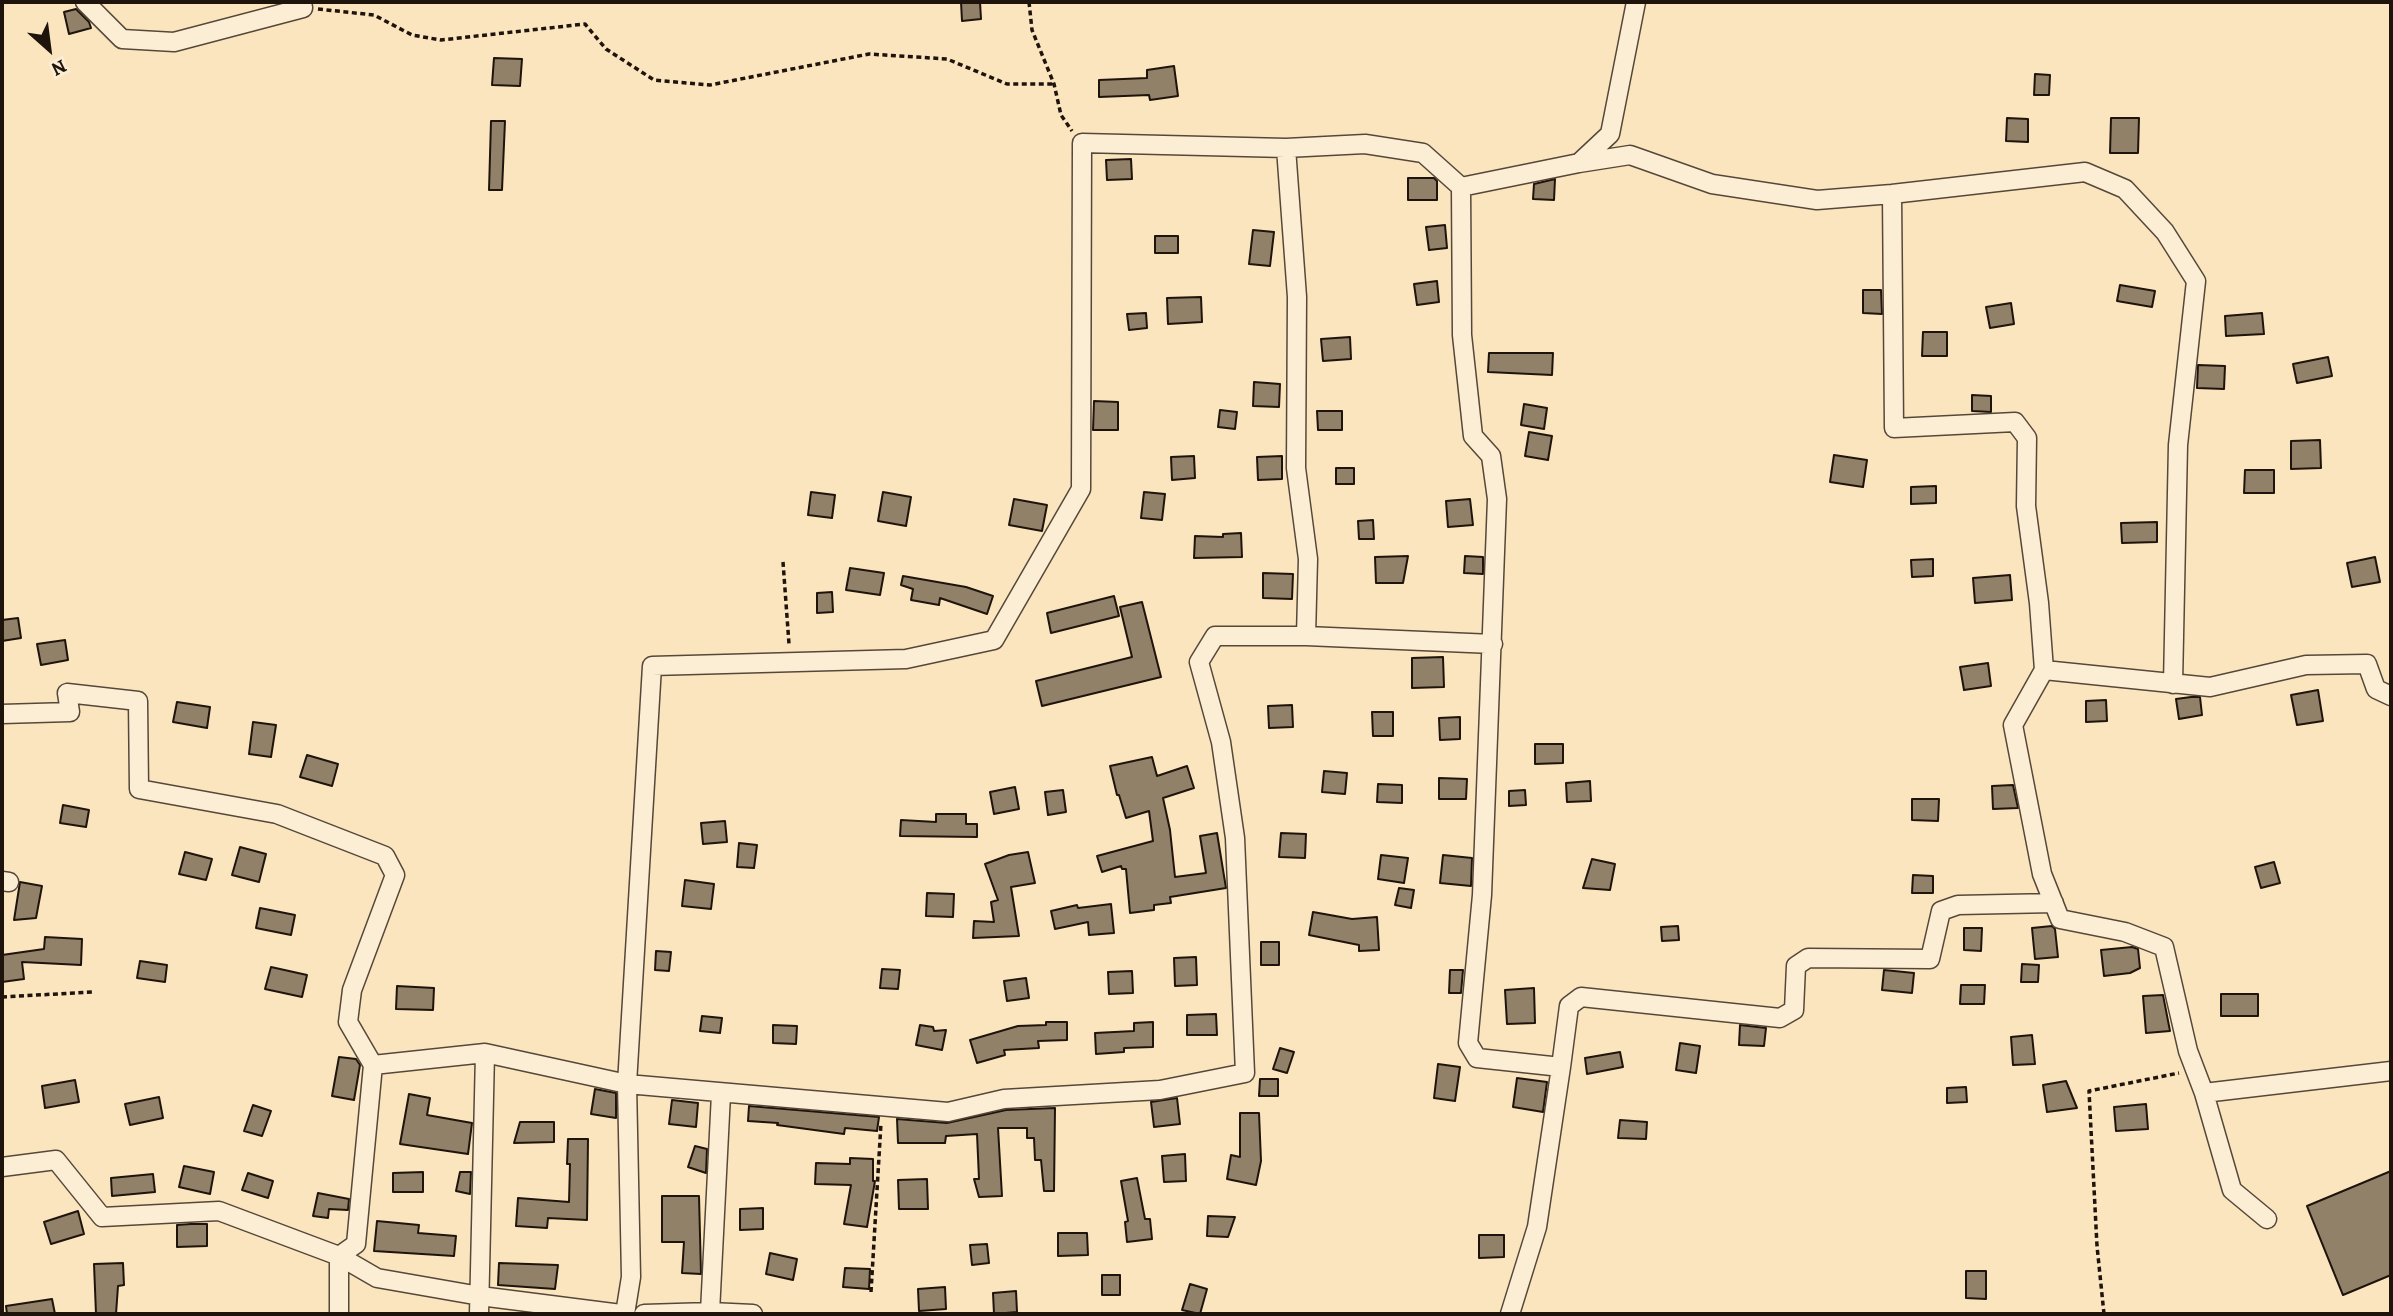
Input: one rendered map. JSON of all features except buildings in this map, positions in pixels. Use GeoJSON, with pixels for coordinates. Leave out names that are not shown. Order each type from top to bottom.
{"type":"FeatureCollection","features":[{"type":"Feature","properties":{"kind":"street"},"geometry":{"type":"LineString","coordinates":[[85,2],[122,39],[174,41],[302,5]]}},
{"type":"Feature","properties":{"kind":"street"},"geometry":{"type":"LineString","coordinates":[[1579,163],[1610,134],[1636,2]]}},
{"type":"Feature","properties":{"kind":"street"},"geometry":{"type":"LineString","coordinates":[[2,1167],[55,1160],[103,1217],[219,1211],[339,1256],[377,1278],[479,1305],[623,1314],[631,1277],[626,1084],[652,666],[906,659],[993,640],[1081,489],[1082,143],[1286,148],[1365,144],[1423,153],[1461,187],[1462,335],[1473,436],[1491,456],[1497,499],[1482,895],[1468,1042],[1476,1058],[1560,1067]]}},
{"type":"Feature","properties":{"kind":"street"},"geometry":{"type":"LineString","coordinates":[[1286,148],[1297,297],[1296,468],[1308,559],[1306,636]]}},
{"type":"Feature","properties":{"kind":"street"},"geometry":{"type":"LineString","coordinates":[[1461,187],[1630,155],[1712,184],[1817,200],[2085,172],[2125,189],[2165,233],[2196,281],[2178,445],[2173,684]]}},
{"type":"Feature","properties":{"kind":"street"},"geometry":{"type":"LineString","coordinates":[[1892,194],[1894,428],[2015,422],[2027,438],[2026,506],[2039,603],[2043,670],[2013,725],[2042,874],[2060,919],[2125,932],[2164,947],[2188,1051],[2204,1093],[2232,1190],[2267,1219]]}},
{"type":"Feature","properties":{"kind":"street"},"geometry":{"type":"LineString","coordinates":[[373,1065],[485,1053],[626,1084],[948,1112],[1004,1099],[1160,1090],[1245,1073],[1235,838],[1221,742],[1199,662],[1215,636],[1306,636],[1493,644]]}},
{"type":"Feature","properties":{"kind":"street"},"geometry":{"type":"LineString","coordinates":[[2043,670],[2210,687],[2306,665],[2367,664],[2376,689],[2391,696]]}},
{"type":"Feature","properties":{"kind":"street"},"geometry":{"type":"LineString","coordinates":[[2,714],[70,712],[67,693],[138,701],[139,789],[276,814],[385,856],[395,875],[352,990],[348,1022],[373,1065],[356,1244],[339,1256]]}},
{"type":"Feature","properties":{"kind":"street"},"geometry":{"type":"LineString","coordinates":[[1510,1314],[1537,1227],[1569,1006],[1581,997],[1780,1018],[1794,1010],[1796,966],[1808,958],[1930,958],[1941,911],[1958,905],[2054,903]]}},
{"type":"Feature","properties":{"kind":"street"},"geometry":{"type":"LineString","coordinates":[[479,1305],[485,1053]]}},
{"type":"Feature","properties":{"kind":"street"},"geometry":{"type":"LineString","coordinates":[[2204,1093],[2391,1071]]}},
{"type":"Feature","properties":{"kind":"street"},"geometry":{"type":"LineString","coordinates":[[710,1312],[721,1094]]}},
{"type":"Feature","properties":{"kind":"street"},"geometry":{"type":"LineString","coordinates":[[339,1256],[339,1314]]}},
{"type":"Feature","properties":{"kind":"street"},"geometry":{"type":"LineString","coordinates":[[644,1314],[753,1314]]}},
{"type":"Feature","properties":{"kind":"path"},"geometry":{"type":"LineString","coordinates":[[1029,2],[1032,30],[1054,84],[1060,115],[1082,143]]}},
{"type":"Feature","properties":{"kind":"path"},"geometry":{"type":"LineString","coordinates":[[302,5],[374,15],[412,35],[441,40],[585,24],[606,49],[654,80],[710,85],[869,54],[947,59],[1007,84],[1054,84]]}},
{"type":"Feature","properties":{"kind":"path"},"geometry":{"type":"LineString","coordinates":[[783,562],[790,662]]}},
{"type":"Feature","properties":{"kind":"path"},"geometry":{"type":"LineString","coordinates":[[2,997],[92,992]]}},
{"type":"Feature","properties":{"kind":"path"},"geometry":{"type":"LineString","coordinates":[[2104,1314],[2097,1246],[2089,1091],[2195,1070]]}},
{"type":"Feature","properties":{"kind":"path"},"geometry":{"type":"LineString","coordinates":[[871,1292],[881,1108]]}}]}
